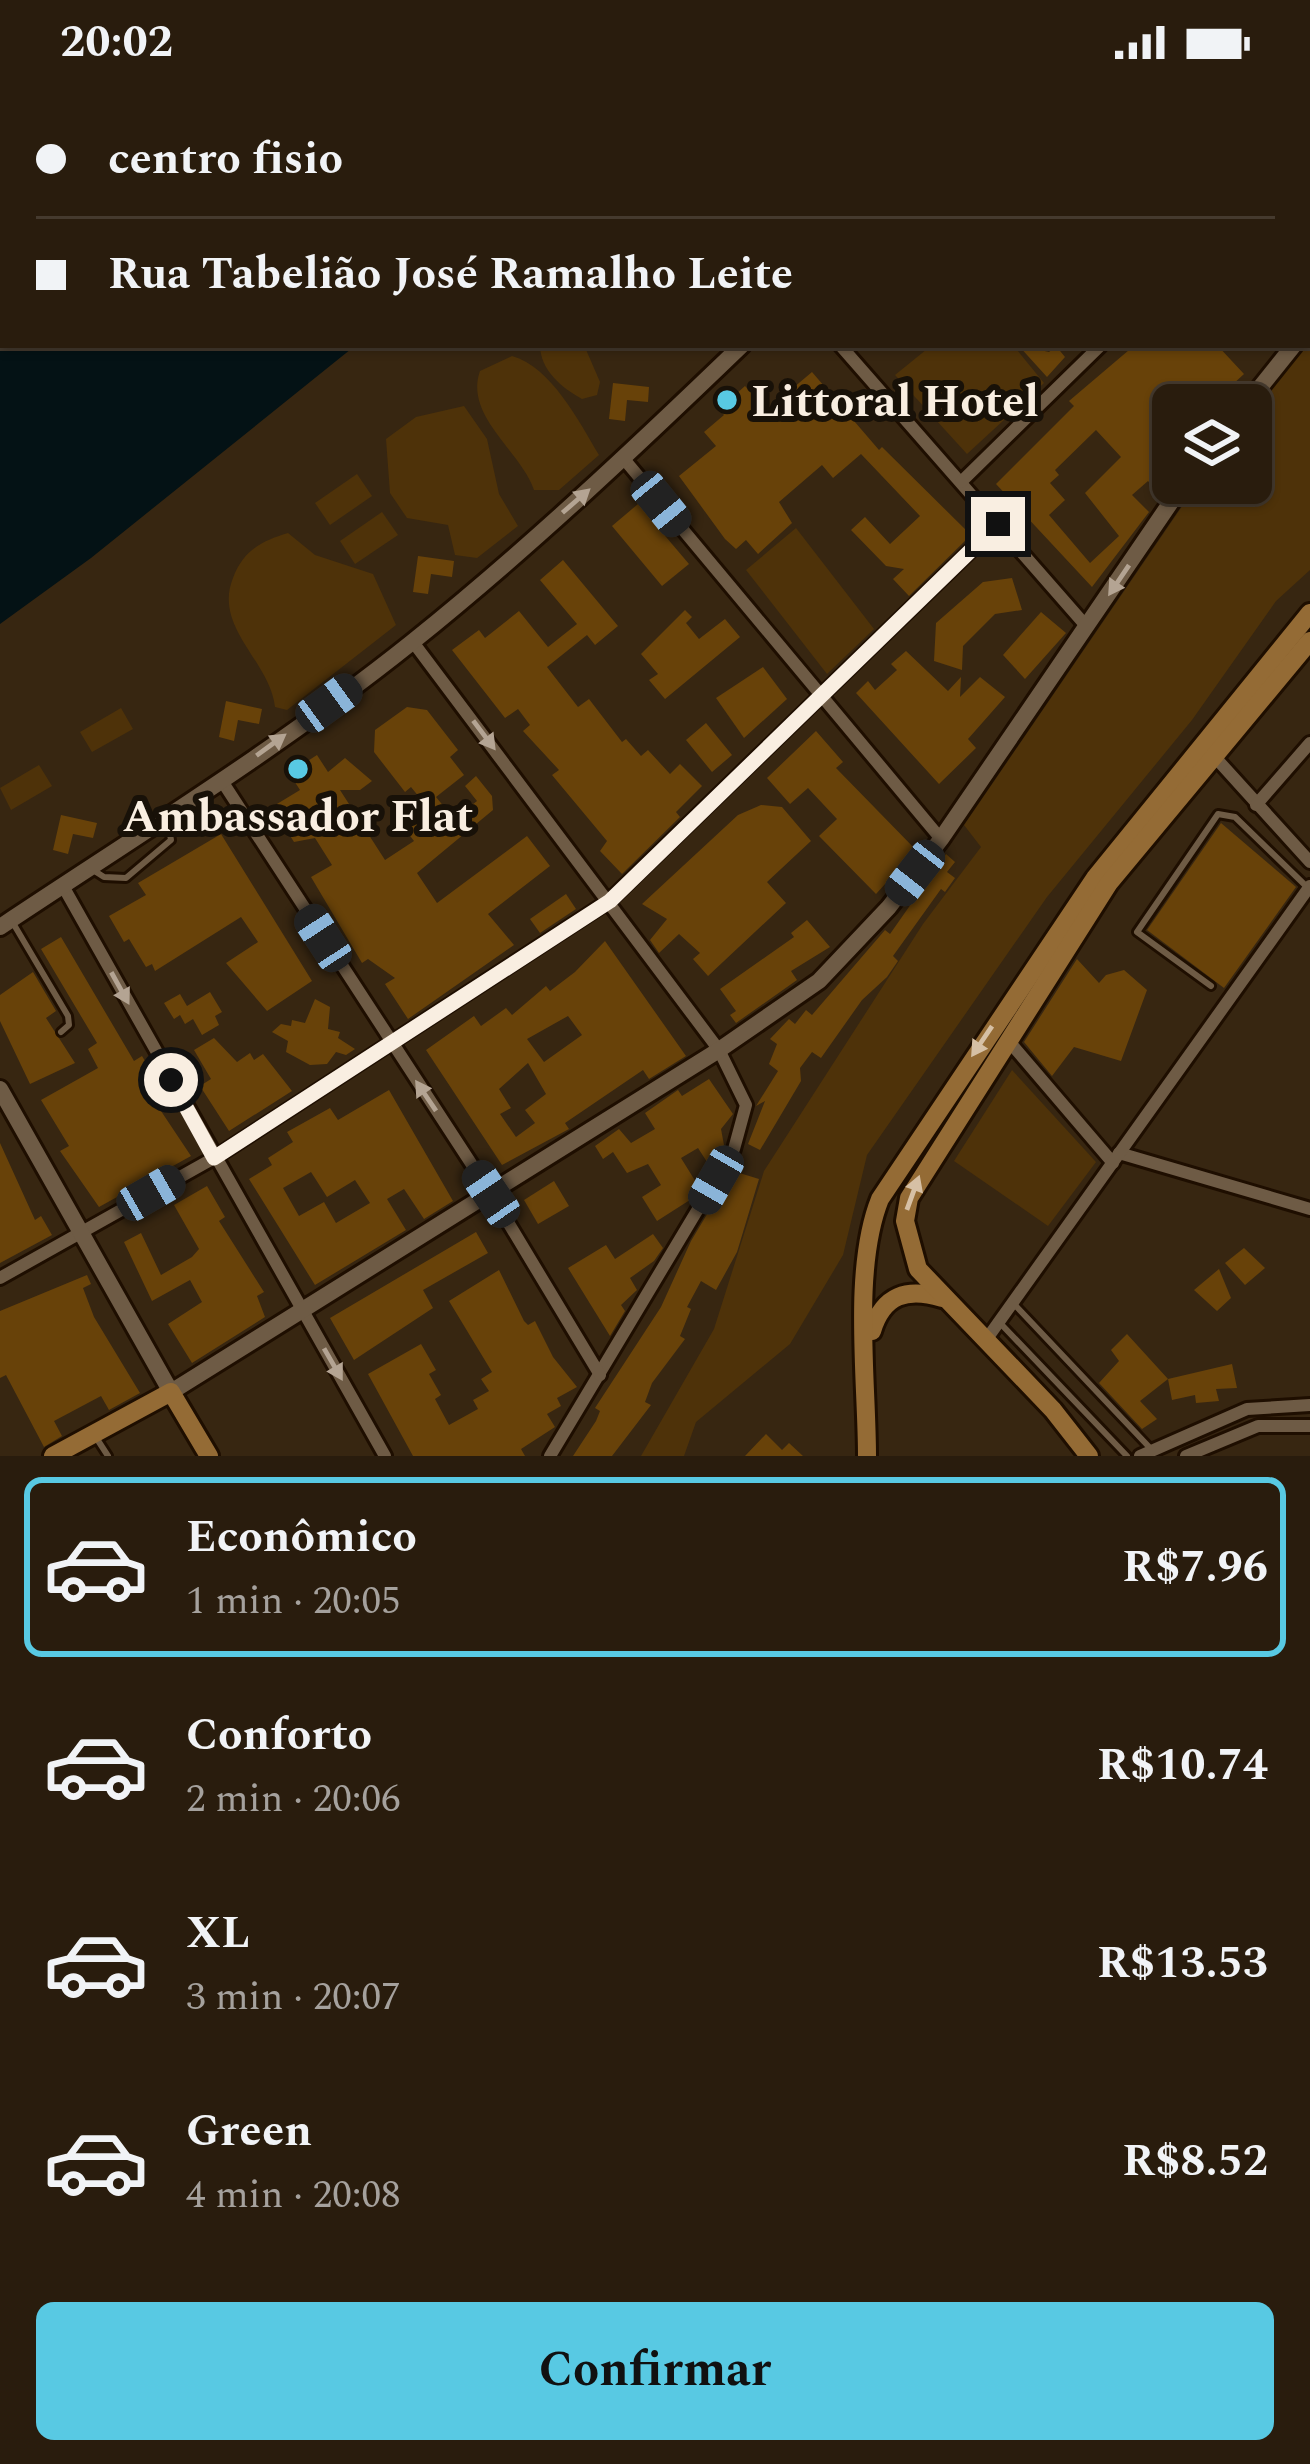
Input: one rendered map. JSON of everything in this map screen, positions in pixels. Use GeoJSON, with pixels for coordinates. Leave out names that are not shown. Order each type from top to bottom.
{"type":"FeatureCollection","features":[{"type":"Feature","properties":{"kind":"main road"},"geometry":{"type":"LineString","coordinates":[[5,924],[222,781],[413,641],[624,459],[739,348]]}},
{"type":"Feature","properties":{"kind":"main road"},"geometry":{"type":"LineString","coordinates":[[1263,384],[1292,348]]}},
{"type":"Feature","properties":{"kind":"main road"},"geometry":{"type":"LineString","coordinates":[[53,1456],[171,1392],[491,1194],[792,1002],[840,962],[941,839],[1170,504]]}},
{"type":"Feature","properties":{"kind":"main road"},"geometry":{"type":"LineString","coordinates":[[867,1456],[866,1267],[871,1222],[880,1199],[1034,963],[1137,823],[1310,613]]}},
{"type":"Feature","properties":{"kind":"main road"},"geometry":{"type":"LineString","coordinates":[[1089,1456],[986,1340],[942,1298],[909,1248],[904,1221],[909,1198],[1108,883],[1310,641]]}},
{"type":"Feature","properties":{"kind":"main road"},"geometry":{"type":"LineString","coordinates":[[0,1089],[209,1456]]}},
{"type":"Feature","properties":{"kind":"main road"},"geometry":{"type":"LineString","coordinates":[[868,1358],[873,1325],[890,1299],[921,1291],[942,1298]]}},
{"type":"Feature","properties":{"kind":"street"},"geometry":{"type":"LineString","coordinates":[[843,348],[1087,627]]}},
{"type":"Feature","properties":{"kind":"street"},"geometry":{"type":"LineString","coordinates":[[961,482],[1098,348]]}},
{"type":"Feature","properties":{"kind":"street"},"geometry":{"type":"LineString","coordinates":[[624,459],[941,839]]}},
{"type":"Feature","properties":{"kind":"street"},"geometry":{"type":"LineString","coordinates":[[0,1278],[214,1158],[610,901],[998,524]]}},
{"type":"Feature","properties":{"kind":"street"},"geometry":{"type":"LineString","coordinates":[[413,641],[610,901],[718,1050],[743,1093],[742,1131],[550,1456]]}},
{"type":"Feature","properties":{"kind":"street"},"geometry":{"type":"LineString","coordinates":[[1256,805],[1310,743]]}},
{"type":"Feature","properties":{"kind":"street"},"geometry":{"type":"LineString","coordinates":[[1214,756],[1310,862]]}},
{"type":"Feature","properties":{"kind":"street"},"geometry":{"type":"LineString","coordinates":[[222,781],[491,1194],[600,1375]]}},
{"type":"Feature","properties":{"kind":"street"},"geometry":{"type":"LineString","coordinates":[[63,886],[385,1456]]}},
{"type":"Feature","properties":{"kind":"street"},"geometry":{"type":"LineString","coordinates":[[986,1340],[1309,887]]}},
{"type":"Feature","properties":{"kind":"street"},"geometry":{"type":"LineString","coordinates":[[1006,1039],[1116,1158],[1310,1209]]}},
{"type":"Feature","properties":{"kind":"street"},"geometry":{"type":"LineString","coordinates":[[1147,1454],[1246,1409],[1310,1405]]}},
{"type":"Feature","properties":{"kind":"street"},"geometry":{"type":"LineString","coordinates":[[1186,1456],[1258,1426],[1310,1426]]}},
{"type":"Feature","properties":{"kind":"lane"},"geometry":{"type":"LineString","coordinates":[[1211,986],[1137,932],[1218,814],[1235,818],[1309,887]]}},
{"type":"Feature","properties":{"kind":"lane"},"geometry":{"type":"LineString","coordinates":[[90,868],[104,877],[125,878],[172,840],[165,818]]}},
{"type":"Feature","properties":{"kind":"lane"},"geometry":{"type":"LineString","coordinates":[[5,924],[68,1016],[69,1025],[61,1032]]}},
{"type":"Feature","properties":{"kind":"lane"},"geometry":{"type":"LineString","coordinates":[[1014,1304],[1147,1454]]}},
{"type":"Feature","properties":{"kind":"lane"},"geometry":{"type":"LineString","coordinates":[[999,1323],[1127,1456]]}},
{"type":"Feature","properties":{"kind":"lane"},"geometry":{"type":"LineString","coordinates":[[95,1435],[108,1456]]}},
{"type":"Feature","properties":{"kind":"shaded area"},"geometry":{"type":"Polygon","coordinates":[[[0,348],[352,348],[91,558],[0,624],[0,348]]]}},
{"type":"Feature","properties":{"kind":"shaded area"},"geometry":{"type":"Polygon","coordinates":[[[540,348],[585,348],[600,382],[597,395],[582,399],[560,384],[540,348]]]}},
{"type":"Feature","properties":{"kind":"shaded area"},"geometry":{"type":"Polygon","coordinates":[[[928,348],[1015,348],[1044,383],[967,454],[895,375],[928,348]]]}},
{"type":"Feature","properties":{"kind":"shaded area"},"geometry":{"type":"Polygon","coordinates":[[[1293,348],[1310,348],[1310,570],[1276,601],[1192,720],[1047,897],[867,1155],[843,1255],[790,1344],[696,1422],[684,1456],[641,1456],[714,1329],[764,1171],[923,924],[981,847],[964,825],[1184,504],[1272,504],[1272,384],[1267,384],[1293,348]]]}},
{"type":"Feature","properties":{"kind":"shaded area"},"geometry":{"type":"Polygon","coordinates":[[[512,356],[551,383],[599,455],[559,490],[534,490],[480,403],[480,371],[512,356]]]}},
{"type":"Feature","properties":{"kind":"shaded area"},"geometry":{"type":"Polygon","coordinates":[[[464,406],[487,439],[499,494],[518,526],[477,558],[455,555],[448,525],[407,518],[390,493],[386,439],[416,417],[464,406]]]}},
{"type":"Feature","properties":{"kind":"shaded area"},"geometry":{"type":"Polygon","coordinates":[[[357,474],[372,496],[330,525],[315,503],[357,474]]]}},
{"type":"Feature","properties":{"kind":"shaded area"},"geometry":{"type":"Polygon","coordinates":[[[382,512],[398,535],[355,564],[340,541],[382,512]]]}},
{"type":"Feature","properties":{"kind":"shaded area"},"geometry":{"type":"Polygon","coordinates":[[[796,528],[874,629],[827,674],[746,570],[796,528]]]}},
{"type":"Feature","properties":{"kind":"shaded area"},"geometry":{"type":"Polygon","coordinates":[[[288,533],[315,555],[373,574],[396,625],[287,710],[275,707],[264,674],[236,628],[229,596],[237,569],[248,554],[288,533]]]}},
{"type":"Feature","properties":{"kind":"shaded area"},"geometry":{"type":"Polygon","coordinates":[[[121,708],[133,729],[92,752],[80,732],[121,708]]]}},
{"type":"Feature","properties":{"kind":"shaded area"},"geometry":{"type":"Polygon","coordinates":[[[39,765],[52,786],[11,810],[0,788],[39,765]]]}},
{"type":"Feature","properties":{"kind":"shaded area"},"geometry":{"type":"Polygon","coordinates":[[[1012,1070],[1096,1162],[1048,1226],[954,1161],[1012,1070]]]}},
{"type":"Feature","properties":{"kind":"building"},"geometry":{"type":"Polygon","coordinates":[[[1021,348],[1049,352],[1058,348],[1065,357],[1047,377],[1021,348]]]}},
{"type":"Feature","properties":{"kind":"building"},"geometry":{"type":"Polygon","coordinates":[[[1127,348],[1220,348],[1244,374],[1233,384],[1152,384],[1152,486],[1148,481],[1132,495],[1149,512],[1092,587],[996,484],[1074,406],[1069,401],[1127,348]],[[1096,430],[1055,470],[1059,475],[1050,483],[1065,500],[1049,515],[1090,563],[1119,536],[1085,493],[1121,457],[1096,430]]]}},
{"type":"Feature","properties":{"kind":"building"},"geometry":{"type":"Polygon","coordinates":[[[812,372],[879,450],[882,447],[971,535],[909,596],[893,579],[904,569],[886,566],[851,530],[865,517],[890,544],[920,516],[861,454],[833,478],[822,465],[779,502],[792,523],[758,554],[746,540],[736,549],[725,539],[679,476],[716,446],[704,432],[724,415],[719,409],[745,386],[767,410],[812,372]]]}},
{"type":"Feature","properties":{"kind":"building"},"geometry":{"type":"Polygon","coordinates":[[[613,383],[649,387],[648,402],[627,400],[625,421],[609,419],[613,383]]]}},
{"type":"Feature","properties":{"kind":"building"},"geometry":{"type":"Polygon","coordinates":[[[638,504],[689,564],[662,586],[612,526],[638,504]]]}},
{"type":"Feature","properties":{"kind":"building"},"geometry":{"type":"Polygon","coordinates":[[[418,556],[454,561],[452,577],[431,574],[428,594],[413,592],[418,556]]]}},
{"type":"Feature","properties":{"kind":"building"},"geometry":{"type":"Polygon","coordinates":[[[563,560],[618,626],[595,645],[587,635],[547,667],[578,707],[589,699],[622,742],[626,739],[641,756],[648,750],[670,774],[680,764],[702,786],[676,812],[680,817],[622,874],[600,851],[607,841],[552,775],[559,770],[523,731],[530,725],[518,709],[505,718],[452,650],[479,630],[485,638],[519,611],[548,647],[577,624],[540,580],[563,560]]]}},
{"type":"Feature","properties":{"kind":"building"},"geometry":{"type":"Polygon","coordinates":[[[1012,578],[1022,610],[995,614],[963,646],[962,670],[934,661],[936,623],[983,582],[1012,578]]]}},
{"type":"Feature","properties":{"kind":"building"},"geometry":{"type":"Polygon","coordinates":[[[685,610],[692,617],[686,623],[699,639],[725,619],[740,637],[665,699],[649,680],[658,674],[641,654],[685,610]]]}},
{"type":"Feature","properties":{"kind":"building"},"geometry":{"type":"Polygon","coordinates":[[[1041,612],[1066,633],[1025,679],[1003,655],[1041,612]]]}},
{"type":"Feature","properties":{"kind":"building"},"geometry":{"type":"Polygon","coordinates":[[[906,651],[948,691],[961,677],[960,697],[980,677],[1005,697],[968,739],[976,748],[939,784],[856,693],[868,681],[875,690],[897,670],[891,664],[906,651]]]}},
{"type":"Feature","properties":{"kind":"building"},"geometry":{"type":"Polygon","coordinates":[[[763,667],[787,699],[744,738],[716,698],[763,667]]]}},
{"type":"Feature","properties":{"kind":"building"},"geometry":{"type":"Polygon","coordinates":[[[226,701],[262,709],[259,724],[238,720],[234,741],[219,737],[226,701]]]}},
{"type":"Feature","properties":{"kind":"building"},"geometry":{"type":"Polygon","coordinates":[[[407,707],[427,710],[458,750],[450,757],[464,775],[436,797],[454,819],[477,801],[465,786],[476,776],[492,796],[493,810],[417,873],[437,903],[527,836],[550,866],[488,914],[514,945],[408,1019],[385,984],[395,978],[368,959],[362,963],[311,877],[332,865],[315,838],[294,842],[272,807],[300,790],[289,773],[317,755],[328,772],[345,758],[372,781],[360,790],[340,790],[385,860],[414,841],[404,828],[428,808],[411,787],[405,792],[374,752],[375,730],[407,707]]]}},
{"type":"Feature","properties":{"kind":"building"},"geometry":{"type":"Polygon","coordinates":[[[706,723],[732,755],[712,772],[686,740],[706,723]]]}},
{"type":"Feature","properties":{"kind":"building"},"geometry":{"type":"Polygon","coordinates":[[[816,731],[843,762],[836,768],[916,850],[876,894],[819,836],[837,819],[808,788],[790,804],[767,778],[816,731]]]}},
{"type":"Feature","properties":{"kind":"building"},"geometry":{"type":"Polygon","coordinates":[[[761,805],[782,807],[811,841],[767,882],[786,903],[708,976],[693,959],[700,953],[679,934],[659,953],[650,940],[667,919],[642,904],[738,815],[761,805]]]}},
{"type":"Feature","properties":{"kind":"building"},"geometry":{"type":"Polygon","coordinates":[[[61,815],[97,823],[93,838],[73,834],[68,854],[53,850],[61,815]]]}},
{"type":"Feature","properties":{"kind":"building"},"geometry":{"type":"Polygon","coordinates":[[[1221,823],[1296,887],[1224,988],[1147,930],[1221,823]]]}},
{"type":"Feature","properties":{"kind":"building"},"geometry":{"type":"Polygon","coordinates":[[[221,834],[312,981],[267,1011],[226,963],[258,942],[241,917],[155,971],[152,964],[146,967],[129,939],[124,942],[109,916],[146,895],[138,883],[221,834]]]}},
{"type":"Feature","properties":{"kind":"building"},"geometry":{"type":"Polygon","coordinates":[[[946,854],[955,862],[947,872],[955,878],[945,892],[941,889],[893,956],[898,961],[887,977],[862,1000],[821,1058],[812,1052],[800,1068],[801,1081],[760,1150],[748,1144],[765,1101],[756,1106],[778,1071],[769,1064],[777,1044],[770,1039],[789,1019],[795,1024],[806,1010],[812,1015],[885,930],[890,934],[946,854]]]}},
{"type":"Feature","properties":{"kind":"building"},"geometry":{"type":"Polygon","coordinates":[[[566,894],[576,909],[540,933],[530,919],[566,894]]]}},
{"type":"Feature","properties":{"kind":"building"},"geometry":{"type":"Polygon","coordinates":[[[807,920],[830,947],[791,971],[797,980],[736,1023],[730,1015],[736,1011],[720,989],[794,937],[791,933],[807,920]]]}},
{"type":"Feature","properties":{"kind":"building"},"geometry":{"type":"Polygon","coordinates":[[[61,937],[134,1061],[142,1056],[151,1071],[143,1079],[151,1096],[191,1156],[99,1207],[60,1151],[69,1146],[41,1100],[98,1068],[88,1049],[97,1043],[41,949],[61,937]]]}},
{"type":"Feature","properties":{"kind":"building"},"geometry":{"type":"Polygon","coordinates":[[[605,941],[686,1056],[649,1079],[643,1070],[565,1123],[569,1129],[502,1165],[426,1050],[474,1016],[481,1026],[506,1008],[512,1015],[546,986],[550,991],[605,941]],[[568,1016],[527,1039],[544,1062],[582,1035],[568,1016]],[[528,1063],[499,1089],[511,1108],[500,1114],[516,1137],[535,1123],[525,1110],[546,1094],[528,1063]]]}},
{"type":"Feature","properties":{"kind":"building"},"geometry":{"type":"Polygon","coordinates":[[[1077,959],[1099,983],[1106,975],[1124,970],[1147,990],[1121,1061],[1074,1047],[1052,1076],[1024,1042],[1077,959]]]}},
{"type":"Feature","properties":{"kind":"building"},"geometry":{"type":"Polygon","coordinates":[[[33,972],[56,1011],[46,1018],[75,1063],[30,1084],[0,1021],[0,995],[33,972]]]}},
{"type":"Feature","properties":{"kind":"building"},"geometry":{"type":"Polygon","coordinates":[[[210,992],[222,1012],[215,1016],[219,1025],[202,1035],[193,1019],[185,1024],[180,1015],[174,1019],[164,1003],[180,994],[187,1006],[210,992]]]}},
{"type":"Feature","properties":{"kind":"building"},"geometry":{"type":"Polygon","coordinates":[[[315,999],[330,1007],[328,1029],[340,1032],[338,1038],[355,1049],[346,1055],[336,1052],[327,1064],[310,1065],[286,1052],[288,1041],[272,1032],[281,1024],[291,1026],[292,1020],[305,1023],[315,999]]]}},
{"type":"Feature","properties":{"kind":"building"},"geometry":{"type":"Polygon","coordinates":[[[214,1038],[237,1062],[250,1053],[254,1060],[263,1054],[292,1091],[229,1131],[200,1086],[211,1079],[194,1050],[214,1038]]]}},
{"type":"Feature","properties":{"kind":"building"},"geometry":{"type":"Polygon","coordinates":[[[709,1079],[733,1114],[721,1129],[724,1145],[709,1165],[698,1148],[681,1158],[699,1187],[693,1198],[657,1221],[642,1197],[661,1185],[648,1164],[627,1173],[613,1152],[603,1159],[595,1146],[619,1129],[631,1143],[655,1129],[645,1113],[678,1090],[682,1096],[709,1079]]]}},
{"type":"Feature","properties":{"kind":"building"},"geometry":{"type":"Polygon","coordinates":[[[389,1090],[453,1201],[424,1219],[404,1189],[387,1199],[406,1230],[315,1285],[249,1179],[272,1165],[268,1158],[293,1142],[287,1132],[330,1108],[338,1120],[389,1090]],[[311,1172],[283,1188],[299,1216],[324,1202],[336,1223],[370,1203],[355,1180],[327,1197],[311,1172]]]}},
{"type":"Feature","properties":{"kind":"building"},"geometry":{"type":"Polygon","coordinates":[[[0,1143],[35,1220],[41,1216],[52,1235],[0,1263],[0,1143]]]}},
{"type":"Feature","properties":{"kind":"building"},"geometry":{"type":"Polygon","coordinates":[[[733,1171],[759,1179],[737,1252],[716,1290],[701,1281],[687,1307],[691,1309],[680,1336],[685,1339],[652,1383],[645,1402],[651,1405],[612,1456],[573,1456],[596,1421],[600,1411],[595,1408],[661,1307],[691,1241],[712,1206],[715,1211],[722,1190],[727,1192],[733,1171]]]}},
{"type":"Feature","properties":{"kind":"building"},"geometry":{"type":"Polygon","coordinates":[[[554,1181],[569,1206],[538,1224],[524,1200],[554,1181]]]}},
{"type":"Feature","properties":{"kind":"building"},"geometry":{"type":"Polygon","coordinates":[[[207,1186],[225,1217],[219,1221],[264,1292],[257,1296],[265,1317],[192,1363],[168,1324],[202,1302],[190,1280],[152,1301],[124,1242],[141,1233],[161,1275],[192,1257],[199,1249],[174,1205],[207,1186]]]}},
{"type":"Feature","properties":{"kind":"building"},"geometry":{"type":"Polygon","coordinates":[[[476,1232],[488,1253],[423,1290],[433,1308],[354,1360],[330,1318],[476,1232]]]}},
{"type":"Feature","properties":{"kind":"building"},"geometry":{"type":"Polygon","coordinates":[[[653,1234],[663,1248],[630,1278],[637,1290],[621,1305],[625,1311],[610,1336],[568,1268],[606,1245],[615,1259],[653,1234]]]}},
{"type":"Feature","properties":{"kind":"building"},"geometry":{"type":"Polygon","coordinates":[[[1244,1248],[1265,1268],[1245,1285],[1225,1263],[1244,1248]]]}},
{"type":"Feature","properties":{"kind":"building"},"geometry":{"type":"Polygon","coordinates":[[[1219,1269],[1231,1298],[1217,1311],[1194,1290],[1219,1269]]]}},
{"type":"Feature","properties":{"kind":"building"},"geometry":{"type":"Polygon","coordinates":[[[499,1270],[524,1321],[528,1325],[535,1321],[553,1357],[577,1387],[557,1398],[561,1406],[547,1414],[555,1427],[521,1449],[525,1456],[413,1456],[368,1374],[421,1344],[436,1370],[429,1374],[449,1425],[478,1409],[473,1400],[489,1391],[481,1379],[492,1372],[449,1301],[499,1270]]]}},
{"type":"Feature","properties":{"kind":"building"},"geometry":{"type":"Polygon","coordinates":[[[87,1275],[91,1284],[83,1288],[94,1317],[140,1393],[109,1410],[101,1396],[54,1421],[62,1436],[44,1447],[6,1375],[0,1378],[0,1311],[87,1275]]]}},
{"type":"Feature","properties":{"kind":"building"},"geometry":{"type":"Polygon","coordinates":[[[1127,1334],[1168,1379],[1140,1401],[1157,1419],[1142,1429],[1099,1383],[1119,1361],[1111,1350],[1127,1334]]]}},
{"type":"Feature","properties":{"kind":"building"},"geometry":{"type":"Polygon","coordinates":[[[1232,1364],[1237,1388],[1216,1389],[1219,1401],[1196,1403],[1195,1395],[1172,1400],[1168,1379],[1232,1364]]]}},
{"type":"Feature","properties":{"kind":"building"},"geometry":{"type":"Polygon","coordinates":[[[766,1434],[782,1450],[789,1443],[803,1456],[745,1456],[766,1434]]]}},
{"type":"Feature","properties":{"kind":"place","name":"Littoral Hotel"},"geometry":{"type":"Point","coordinates":[727,400]}},
{"type":"Feature","properties":{"kind":"place","name":"Ambassador Flat"},"geometry":{"type":"Point","coordinates":[298,769]}},
{"type":"Feature","properties":{"kind":"route"},"geometry":{"type":"LineString","coordinates":[[171,1080],[214,1158],[610,901],[998,524]]}}]}
